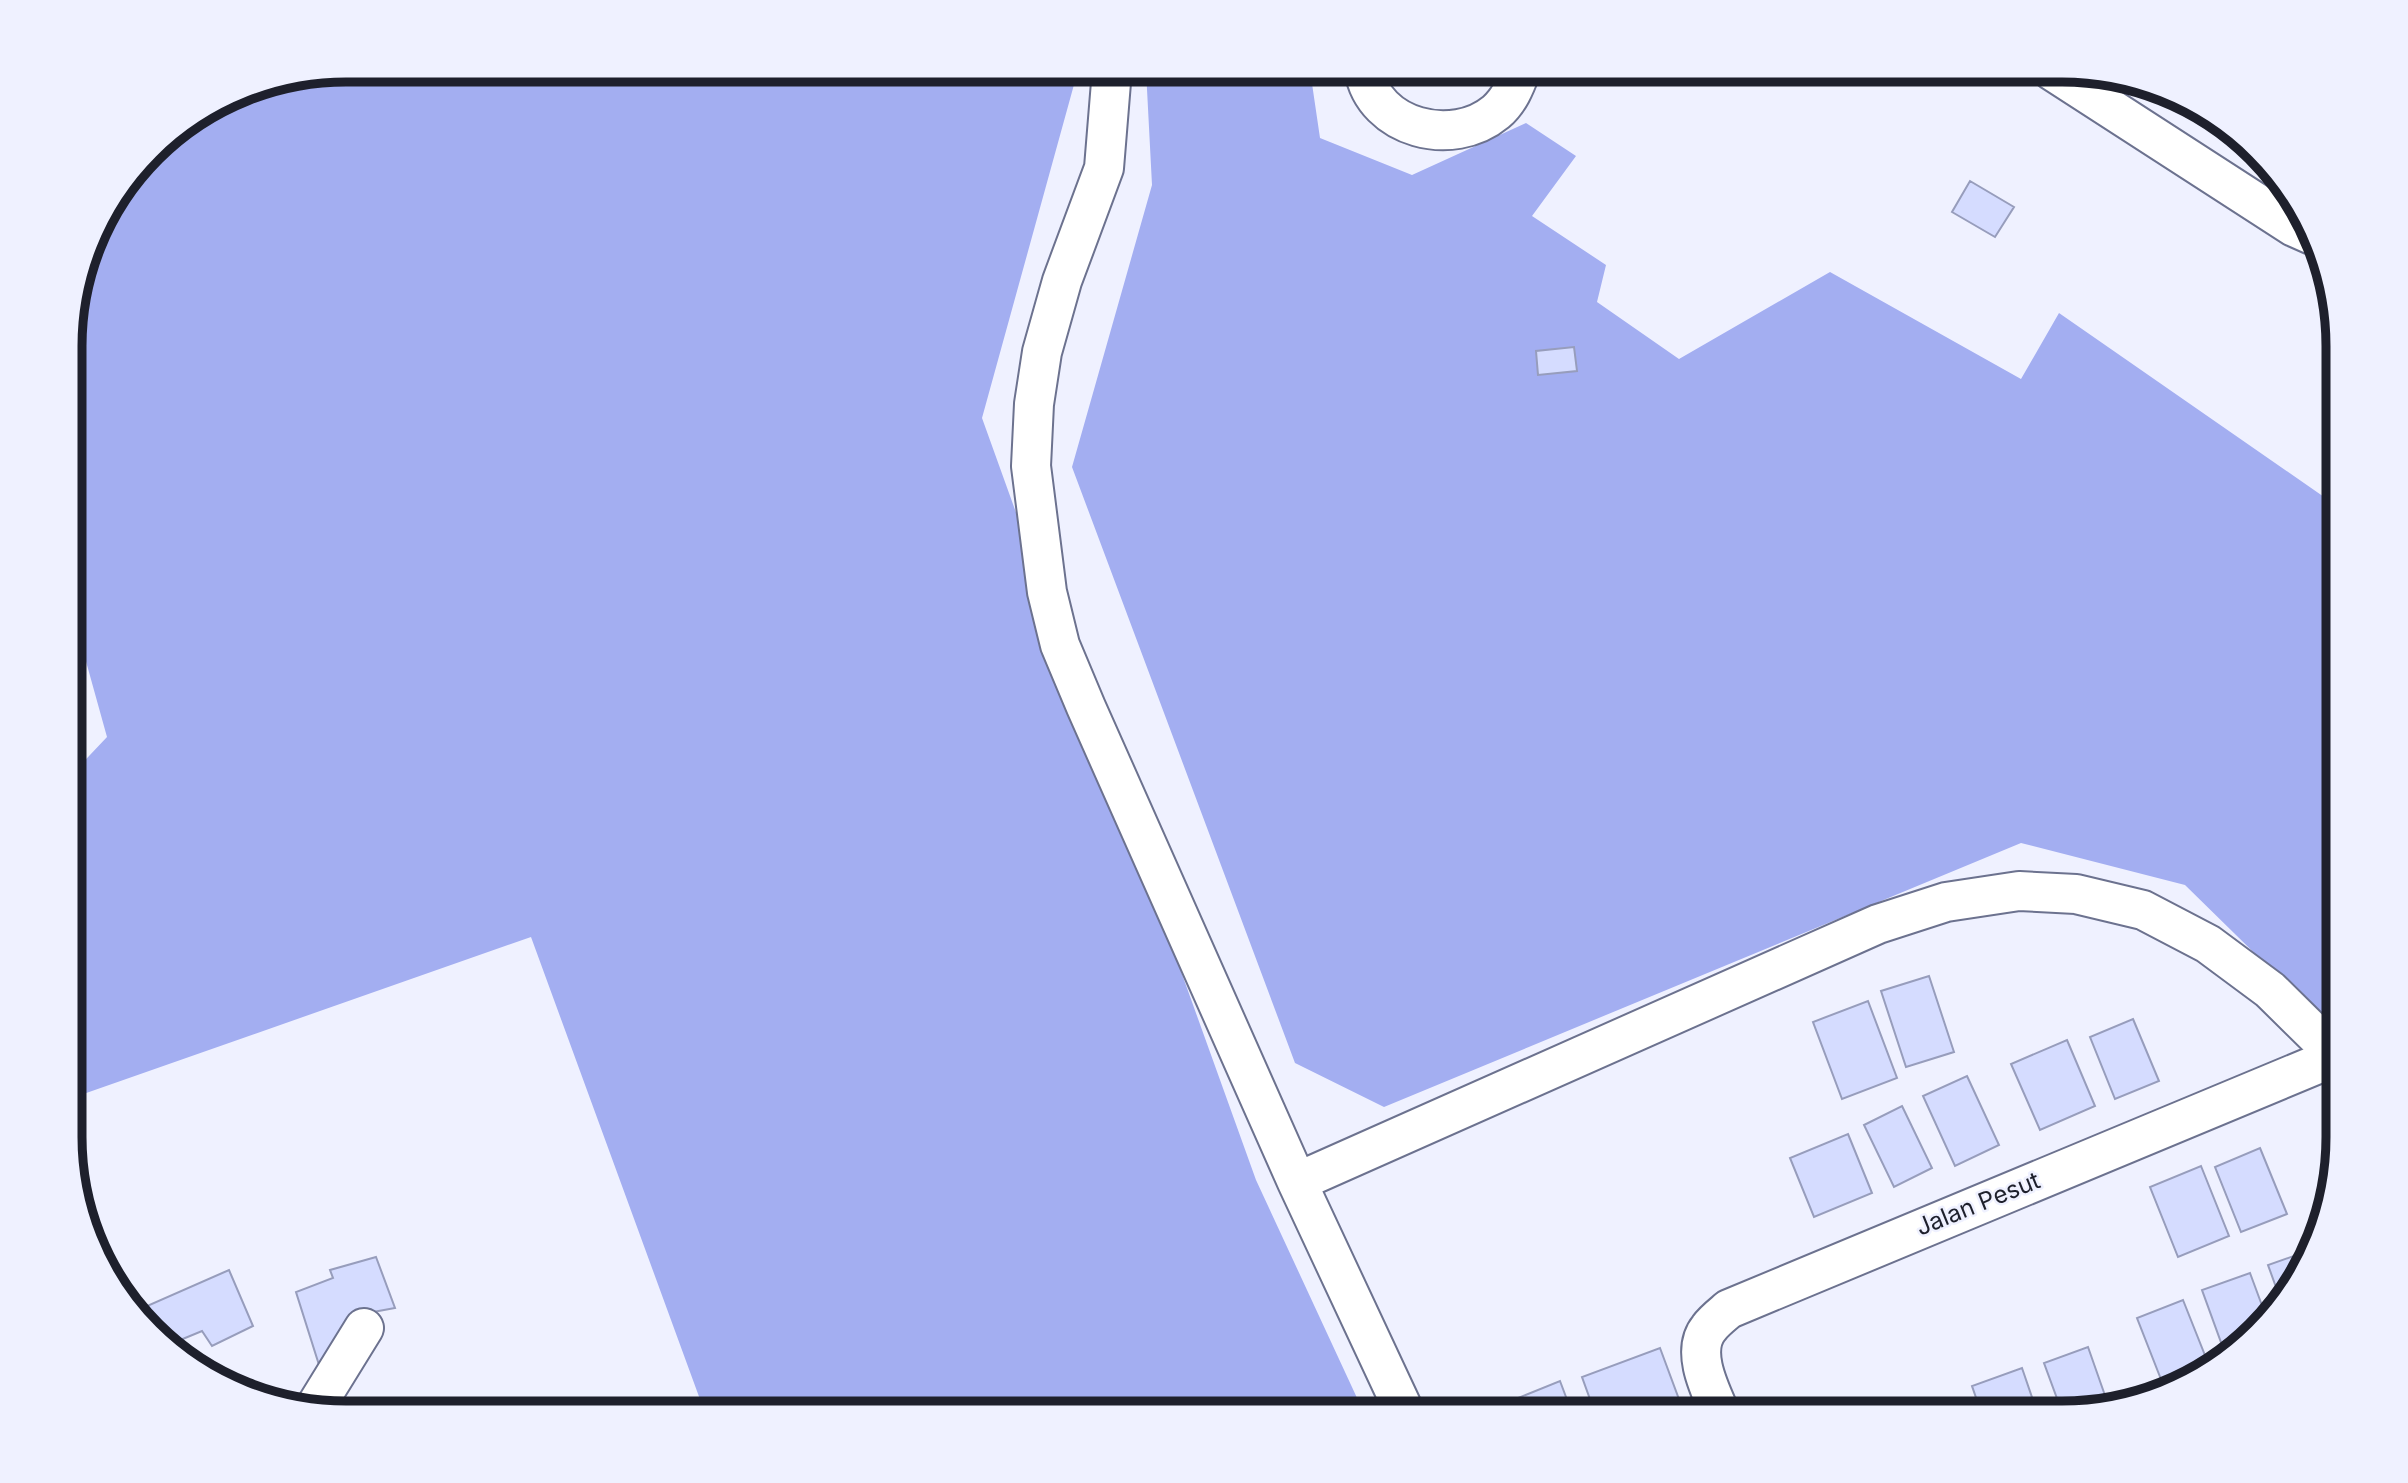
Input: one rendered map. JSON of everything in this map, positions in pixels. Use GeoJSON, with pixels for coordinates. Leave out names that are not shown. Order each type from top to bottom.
{"type":"FeatureCollection","features":[{"type":"Feature","properties":{"kind":"street"},"geometry":{"type":"LineString","coordinates":[[1111,82],[1104,168],[1062,281],[1042,352],[1034,404],[1031,466],[1047,592],[1065,657],[1297,1182],[1399,1401]]}},
{"type":"Feature","properties":{"kind":"street"},"geometry":{"type":"LineString","coordinates":[[1369,82],[1377,99],[1396,118],[1420,129],[1447,131],[1473,126],[1496,112],[1513,91],[1516,82]]}},
{"type":"Feature","properties":{"kind":"street"},"geometry":{"type":"LineString","coordinates":[[2070,82],[2299,229]]}},
{"type":"Feature","properties":{"kind":"street"},"geometry":{"type":"LineString","coordinates":[[1297,1182],[1878,924],[1946,902],[2018,891],[2076,894],[2143,910],[2208,944],[2270,990],[2326,1045]]}},
{"type":"Feature","properties":{"kind":"street","name":"Jalan Pesut"},"geometry":{"type":"LineString","coordinates":[[1716,1401],[1708,1381],[1701,1344],[1707,1329],[1729,1309],[2326,1061]]}},
{"type":"Feature","properties":{"kind":"street"},"geometry":{"type":"LineString","coordinates":[[320,1399],[364,1328]]}},
{"type":"Feature","properties":{"kind":"shaded area"},"geometry":{"type":"Polygon","coordinates":[[[346,82],[1075,82],[982,418],[1256,1180],[1358,1401],[701,1401],[531,937],[82,1094],[82,763],[107,737],[82,647],[82,346],[87,295],[102,245],[127,199],[159,159],[199,127],[229,109],[261,96],[295,87],[346,82]]]}},
{"type":"Feature","properties":{"kind":"shaded area"},"geometry":{"type":"Polygon","coordinates":[[[1147,82],[1312,82],[1320,138],[1412,175],[1526,123],[1576,156],[1532,216],[1606,265],[1597,302],[1679,359],[1830,272],[2021,379],[2059,313],[2326,498],[2326,1023],[2185,885],[2021,843],[1384,1107],[1295,1063],[1072,467],[1152,185],[1147,82]]]}},
{"type":"Feature","properties":{"kind":"building"},"geometry":{"type":"Polygon","coordinates":[[[1970,181],[2014,207],[1995,237],[1952,212],[1970,181]]]}},
{"type":"Feature","properties":{"kind":"building"},"geometry":{"type":"Polygon","coordinates":[[[1574,347],[1577,371],[1538,375],[1536,351],[1574,347]]]}},
{"type":"Feature","properties":{"kind":"building"},"geometry":{"type":"Polygon","coordinates":[[[1929,976],[1954,1052],[1906,1067],[1881,991],[1929,976]]]}},
{"type":"Feature","properties":{"kind":"building"},"geometry":{"type":"Polygon","coordinates":[[[1868,1001],[1897,1078],[1842,1099],[1813,1022],[1868,1001]]]}},
{"type":"Feature","properties":{"kind":"building"},"geometry":{"type":"Polygon","coordinates":[[[2133,1019],[2159,1081],[2115,1099],[2090,1037],[2133,1019]]]}},
{"type":"Feature","properties":{"kind":"building"},"geometry":{"type":"Polygon","coordinates":[[[2067,1040],[2095,1106],[2040,1130],[2011,1064],[2067,1040]]]}},
{"type":"Feature","properties":{"kind":"building"},"geometry":{"type":"Polygon","coordinates":[[[1967,1076],[1999,1145],[1955,1166],[1923,1096],[1967,1076]]]}},
{"type":"Feature","properties":{"kind":"building"},"geometry":{"type":"Polygon","coordinates":[[[1902,1106],[1932,1168],[1894,1187],[1864,1125],[1902,1106]]]}},
{"type":"Feature","properties":{"kind":"building"},"geometry":{"type":"Polygon","coordinates":[[[1848,1134],[1872,1193],[1814,1217],[1790,1158],[1848,1134]]]}},
{"type":"Feature","properties":{"kind":"building"},"geometry":{"type":"Polygon","coordinates":[[[2260,1148],[2287,1214],[2241,1232],[2215,1167],[2260,1148]]]}},
{"type":"Feature","properties":{"kind":"building"},"geometry":{"type":"Polygon","coordinates":[[[2201,1166],[2229,1236],[2178,1257],[2150,1187],[2201,1166]]]}},
{"type":"Feature","properties":{"kind":"building"},"geometry":{"type":"Polygon","coordinates":[[[2299,1254],[2277,1290],[2268,1265],[2299,1254]]]}},
{"type":"Feature","properties":{"kind":"building"},"geometry":{"type":"Polygon","coordinates":[[[376,1257],[395,1308],[357,1315],[320,1368],[296,1292],[333,1278],[330,1270],[376,1257]]]}},
{"type":"Feature","properties":{"kind":"building"},"geometry":{"type":"Polygon","coordinates":[[[229,1270],[253,1326],[212,1346],[202,1331],[179,1341],[159,1324],[147,1306],[229,1270]]]}},
{"type":"Feature","properties":{"kind":"building"},"geometry":{"type":"Polygon","coordinates":[[[2250,1273],[2263,1308],[2249,1324],[2222,1346],[2202,1290],[2250,1273]]]}},
{"type":"Feature","properties":{"kind":"building"},"geometry":{"type":"Polygon","coordinates":[[[2183,1300],[2206,1358],[2162,1381],[2137,1318],[2183,1300]]]}},
{"type":"Feature","properties":{"kind":"building"},"geometry":{"type":"Polygon","coordinates":[[[2088,1347],[2106,1397],[2058,1401],[2044,1363],[2088,1347]]]}},
{"type":"Feature","properties":{"kind":"building"},"geometry":{"type":"Polygon","coordinates":[[[1660,1348],[1680,1401],[1591,1401],[1582,1377],[1660,1348]]]}},
{"type":"Feature","properties":{"kind":"building"},"geometry":{"type":"Polygon","coordinates":[[[2022,1368],[2033,1401],[1977,1401],[1972,1386],[2022,1368]]]}},
{"type":"Feature","properties":{"kind":"building"},"geometry":{"type":"Polygon","coordinates":[[[1560,1381],[1568,1401],[1511,1401],[1560,1381]]]}}]}
